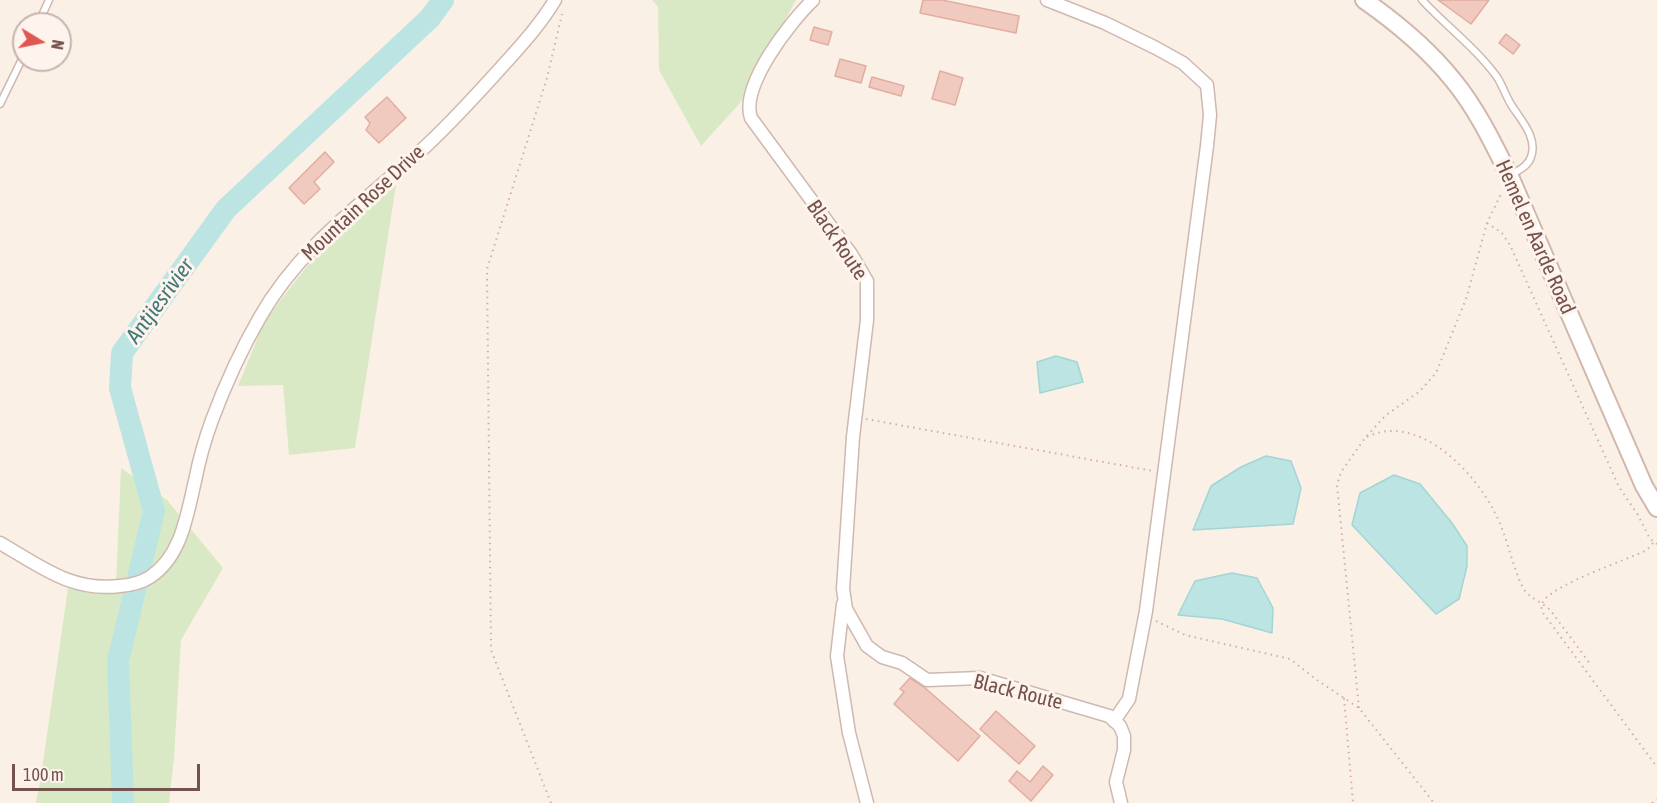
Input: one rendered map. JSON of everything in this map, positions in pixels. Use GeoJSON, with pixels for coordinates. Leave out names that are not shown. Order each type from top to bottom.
{"type":"FeatureCollection","features":[{"type":"Feature","properties":{"kind":"main road","name":"Hemel en Aarde Road"},"geometry":{"type":"LineString","coordinates":[[1364,0],[1417,41],[1454,80],[1487,133],[1510,177],[1644,486],[1657,508]]}},
{"type":"Feature","properties":{"kind":"street","name":"Mountain Rose Drive"},"geometry":{"type":"LineString","coordinates":[[0,543],[47,571],[69,581],[104,588],[134,584],[149,578],[164,566],[187,520],[212,419],[238,359],[283,280],[329,229],[426,146],[476,96],[528,38],[555,0]]}},
{"type":"Feature","properties":{"kind":"street","name":"Black Route"},"geometry":{"type":"LineString","coordinates":[[813,0],[804,8],[777,44],[758,76],[748,106],[751,118],[851,254],[866,276],[868,286],[867,320],[855,417],[842,620],[837,656],[849,733],[867,803]]}},
{"type":"Feature","properties":{"kind":"street"},"geometry":{"type":"LineString","coordinates":[[1047,0],[1105,23],[1183,63],[1207,85],[1210,115],[1208,146],[1146,611],[1129,699],[1114,721],[1120,726],[1124,736],[1124,750],[1116,782],[1121,803]]}},
{"type":"Feature","properties":{"kind":"street","name":"Black Route"},"geometry":{"type":"LineString","coordinates":[[843,589],[846,609],[867,646],[882,657],[902,663],[927,680],[980,678],[1109,716],[1114,721]]}},
{"type":"Feature","properties":{"kind":"lane"},"geometry":{"type":"LineString","coordinates":[[1422,0],[1468,44],[1496,76],[1527,128],[1532,143],[1532,156],[1526,165],[1510,177]]}},
{"type":"Feature","properties":{"kind":"lane"},"geometry":{"type":"LineString","coordinates":[[0,104],[16,72]]}},
{"type":"Feature","properties":{"kind":"path"},"geometry":{"type":"LineString","coordinates":[[551,803],[491,650],[487,270],[547,78],[562,11]]}},
{"type":"Feature","properties":{"kind":"path"},"geometry":{"type":"LineString","coordinates":[[1359,708],[1337,485],[1341,472],[1365,438],[1385,416],[1420,391],[1436,373],[1466,299],[1487,223],[1510,177]]}},
{"type":"Feature","properties":{"kind":"path"},"geometry":{"type":"LineString","coordinates":[[1487,223],[1500,231],[1510,245],[1619,487],[1655,543],[1647,550],[1596,571],[1555,592],[1542,603]]}},
{"type":"Feature","properties":{"kind":"path"},"geometry":{"type":"LineString","coordinates":[[855,417],[1164,473]]}},
{"type":"Feature","properties":{"kind":"path"},"geometry":{"type":"LineString","coordinates":[[1365,438],[1385,431],[1413,433],[1429,441],[1466,470],[1482,489],[1494,511],[1505,535],[1523,588],[1530,596],[1542,603],[1562,624],[1591,665]]}},
{"type":"Feature","properties":{"kind":"path"},"geometry":{"type":"LineString","coordinates":[[1542,603],[1543,613],[1657,767]]}},
{"type":"Feature","properties":{"kind":"path"},"geometry":{"type":"LineString","coordinates":[[1146,611],[1152,620],[1185,635],[1290,659],[1359,708],[1434,803]]}},
{"type":"Feature","properties":{"kind":"path"},"geometry":{"type":"LineString","coordinates":[[1344,697],[1353,803]]}},
{"type":"Feature","properties":{"kind":"path"},"geometry":{"type":"LineString","coordinates":[[1653,803],[1657,799]]}},
{"type":"Feature","properties":{"kind":"green space"},"geometry":{"type":"Polygon","coordinates":[[[652,0],[796,0],[740,103],[701,146],[659,70],[658,7],[652,0]]]}},
{"type":"Feature","properties":{"kind":"green space"},"geometry":{"type":"Polygon","coordinates":[[[396,185],[355,448],[289,455],[283,385],[238,386],[265,320],[308,265],[367,208],[396,185]]]}},
{"type":"Feature","properties":{"kind":"green space"},"geometry":{"type":"Polygon","coordinates":[[[121,468],[167,500],[223,568],[181,640],[169,803],[36,803],[69,581],[116,586],[121,468]]]}},
{"type":"Feature","properties":{"kind":"water"},"geometry":{"type":"Polygon","coordinates":[[[1056,356],[1077,362],[1083,382],[1040,393],[1037,362],[1056,356]]]}},
{"type":"Feature","properties":{"kind":"water"},"geometry":{"type":"Polygon","coordinates":[[[1266,456],[1291,461],[1301,488],[1293,524],[1193,530],[1211,486],[1241,467],[1266,456]]]}},
{"type":"Feature","properties":{"kind":"water"},"geometry":{"type":"Polygon","coordinates":[[[1394,475],[1420,484],[1452,523],[1467,546],[1467,566],[1459,599],[1436,614],[1352,525],[1360,493],[1394,475]]]}},
{"type":"Feature","properties":{"kind":"water"},"geometry":{"type":"Polygon","coordinates":[[[1232,573],[1257,578],[1273,608],[1272,633],[1222,619],[1178,615],[1195,581],[1232,573]]]}},
{"type":"Feature","properties":{"kind":"building"},"geometry":{"type":"Polygon","coordinates":[[[923,0],[942,0],[1019,16],[1016,33],[920,13],[923,0]]]}},
{"type":"Feature","properties":{"kind":"building"},"geometry":{"type":"Polygon","coordinates":[[[1438,0],[1489,0],[1471,24],[1438,0]]]}},
{"type":"Feature","properties":{"kind":"building"},"geometry":{"type":"Polygon","coordinates":[[[814,27],[832,32],[828,45],[810,40],[814,27]]]}},
{"type":"Feature","properties":{"kind":"building"},"geometry":{"type":"Polygon","coordinates":[[[1506,34],[1520,45],[1513,54],[1499,43],[1506,34]]]}},
{"type":"Feature","properties":{"kind":"building"},"geometry":{"type":"Polygon","coordinates":[[[840,59],[866,66],[861,83],[835,76],[840,59]]]}},
{"type":"Feature","properties":{"kind":"building"},"geometry":{"type":"Polygon","coordinates":[[[940,71],[963,78],[955,105],[932,99],[940,71]]]}},
{"type":"Feature","properties":{"kind":"building"},"geometry":{"type":"Polygon","coordinates":[[[872,77],[904,86],[901,96],[869,87],[872,77]]]}},
{"type":"Feature","properties":{"kind":"building"},"geometry":{"type":"Polygon","coordinates":[[[387,97],[406,118],[379,143],[366,130],[370,123],[365,117],[387,97]]]}},
{"type":"Feature","properties":{"kind":"building"},"geometry":{"type":"Polygon","coordinates":[[[325,152],[334,162],[314,182],[320,189],[304,204],[289,188],[325,152]]]}},
{"type":"Feature","properties":{"kind":"building"},"geometry":{"type":"Polygon","coordinates":[[[910,678],[924,687],[980,736],[958,761],[894,704],[904,692],[900,689],[910,678]]]}},
{"type":"Feature","properties":{"kind":"building"},"geometry":{"type":"Polygon","coordinates":[[[996,711],[1035,746],[1019,764],[980,729],[996,711]]]}},
{"type":"Feature","properties":{"kind":"building"},"geometry":{"type":"Polygon","coordinates":[[[1043,766],[1053,775],[1031,801],[1009,781],[1017,771],[1030,782],[1043,766]]]}},
{"type":"Feature","properties":{"kind":"waterway","name":"Antjiesrivier"},"geometry":{"type":"LineString","coordinates":[[123,803],[118,661],[154,511],[120,388],[122,353],[226,209],[430,18],[443,0]]}}]}
